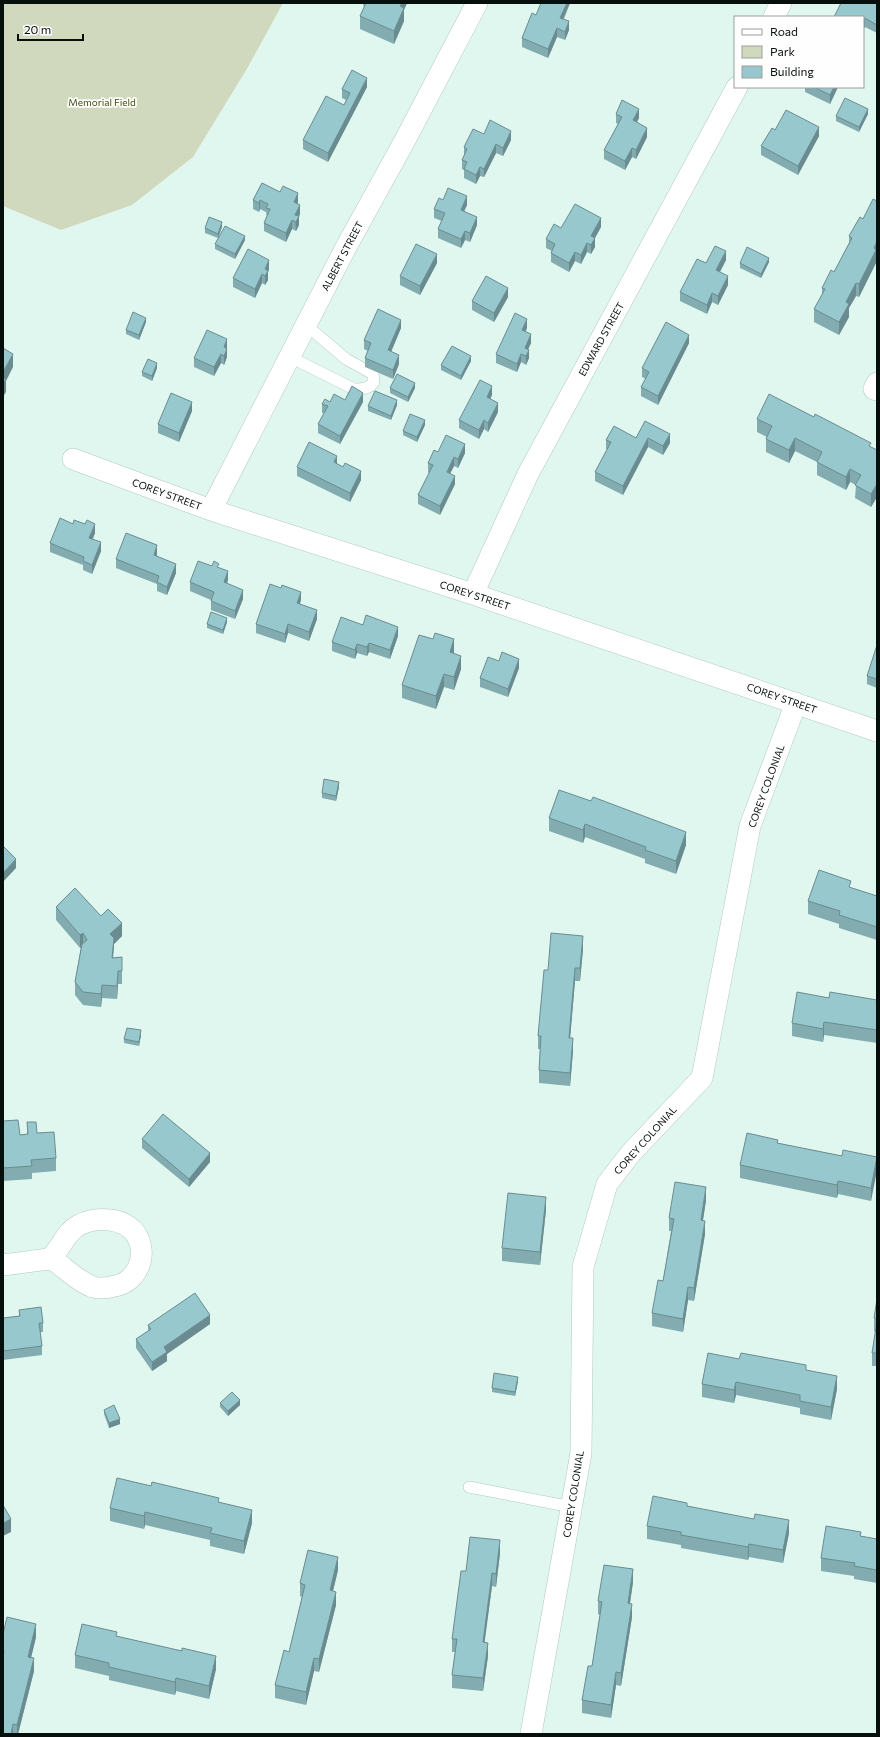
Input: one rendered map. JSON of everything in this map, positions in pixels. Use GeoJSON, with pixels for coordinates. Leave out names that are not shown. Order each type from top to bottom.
{"type":"FeatureCollection","features":[{"type":"Feature","properties":{"kind":"street","name":"ALBERT STREET"},"geometry":{"type":"LineString","coordinates":[[211,510],[345,249],[404,142],[477,3]]}},
{"type":"Feature","properties":{"kind":"street"},"geometry":{"type":"LineString","coordinates":[[774,16],[781,3]]}},
{"type":"Feature","properties":{"kind":"street","name":"EDWARD STREET"},"geometry":{"type":"LineString","coordinates":[[473,594],[528,474],[736,88]]}},
{"type":"Feature","properties":{"kind":"street"},"geometry":{"type":"LineString","coordinates":[[877,383],[874,389],[877,390]]}},
{"type":"Feature","properties":{"kind":"street","name":"COREY STREET"},"geometry":{"type":"LineString","coordinates":[[73,459],[211,510],[473,594],[877,731]]}},
{"type":"Feature","properties":{"kind":"street","name":"COREY COLONIAL"},"geometry":{"type":"LineString","coordinates":[[531,1734],[581,1453],[583,1267],[607,1184],[631,1153],[702,1078],[750,826],[796,703]]}},
{"type":"Feature","properties":{"kind":"street"},"geometry":{"type":"LineString","coordinates":[[3,1265],[49,1259]]}},
{"type":"Feature","properties":{"kind":"lane"},"geometry":{"type":"LineString","coordinates":[[290,357],[354,389],[364,389],[371,386],[374,382],[373,374],[346,359],[306,325]]}},
{"type":"Feature","properties":{"kind":"lane"},"geometry":{"type":"LineString","coordinates":[[469,1487],[572,1507]]}},
{"type":"Feature","properties":{"kind":"green space","name":"Memorial Field"},"geometry":{"type":"Polygon","coordinates":[[[3,3],[283,3],[248,67],[193,157],[132,205],[61,230],[3,206],[3,3]]]}},
{"type":"Feature","properties":{"kind":"building"},"geometry":{"type":"Polygon","coordinates":[[[366,3],[402,3],[400,6],[404,8],[394,31],[360,16],[366,3]]]}},
{"type":"Feature","properties":{"kind":"building"},"geometry":{"type":"Polygon","coordinates":[[[541,3],[567,3],[560,18],[569,21],[565,32],[557,28],[548,49],[522,38],[532,13],[536,15],[541,3]]]}},
{"type":"Feature","properties":{"kind":"building"},"geometry":{"type":"Polygon","coordinates":[[[841,3],[877,3],[877,25],[865,18],[864,20],[864,16],[834,16],[841,3]]]}},
{"type":"Feature","properties":{"kind":"building"},"geometry":{"type":"Polygon","coordinates":[[[352,70],[367,78],[328,153],[303,140],[326,96],[344,105],[350,93],[342,89],[352,70]]]}},
{"type":"Feature","properties":{"kind":"building"},"geometry":{"type":"Polygon","coordinates":[[[816,88],[834,88],[830,95],[816,88]]]}},
{"type":"Feature","properties":{"kind":"building"},"geometry":{"type":"Polygon","coordinates":[[[845,98],[868,109],[859,127],[836,116],[845,98]]]}},
{"type":"Feature","properties":{"kind":"building"},"geometry":{"type":"Polygon","coordinates":[[[622,100],[639,109],[633,120],[647,128],[636,150],[632,148],[625,161],[604,150],[622,117],[616,114],[622,100]]]}},
{"type":"Feature","properties":{"kind":"building"},"geometry":{"type":"Polygon","coordinates":[[[786,110],[819,127],[798,166],[761,146],[772,128],[775,130],[786,110]]]}},
{"type":"Feature","properties":{"kind":"building"},"geometry":{"type":"Polygon","coordinates":[[[490,120],[511,131],[503,148],[496,144],[484,169],[480,167],[476,175],[464,169],[467,162],[462,160],[467,149],[464,147],[473,129],[484,134],[490,120]]]}},
{"type":"Feature","properties":{"kind":"building"},"geometry":{"type":"Polygon","coordinates":[[[262,183],[280,192],[283,186],[298,193],[294,202],[300,205],[295,215],[299,216],[296,222],[292,220],[286,233],[264,223],[270,209],[266,208],[268,204],[260,200],[259,203],[253,200],[262,183]]]}},
{"type":"Feature","properties":{"kind":"building"},"geometry":{"type":"Polygon","coordinates":[[[448,188],[467,196],[461,210],[477,217],[470,233],[465,231],[461,239],[438,229],[445,213],[434,209],[439,198],[443,200],[448,188]]]}},
{"type":"Feature","properties":{"kind":"building"},"geometry":{"type":"Polygon","coordinates":[[[873,199],[877,201],[877,241],[874,248],[876,250],[859,284],[856,283],[846,302],[849,304],[839,322],[814,309],[825,289],[822,288],[831,270],[834,272],[852,238],[849,236],[860,217],[863,219],[873,199]]]}},
{"type":"Feature","properties":{"kind":"building"},"geometry":{"type":"Polygon","coordinates":[[[575,204],[601,218],[591,236],[595,238],[591,245],[587,243],[581,255],[575,252],[569,263],[551,253],[555,244],[546,239],[554,224],[561,228],[575,204]]]}},
{"type":"Feature","properties":{"kind":"building"},"geometry":{"type":"Polygon","coordinates":[[[209,217],[222,222],[218,234],[205,228],[209,217]]]}},
{"type":"Feature","properties":{"kind":"building"},"geometry":{"type":"Polygon","coordinates":[[[225,226],[245,236],[235,254],[215,244],[225,226]]]}},
{"type":"Feature","properties":{"kind":"building"},"geometry":{"type":"Polygon","coordinates":[[[416,244],[437,254],[420,286],[400,276],[416,244]]]}},
{"type":"Feature","properties":{"kind":"building"},"geometry":{"type":"Polygon","coordinates":[[[715,246],[726,251],[716,270],[728,276],[718,296],[712,293],[707,305],[680,292],[697,259],[706,263],[715,246]]]}},
{"type":"Feature","properties":{"kind":"building"},"geometry":{"type":"Polygon","coordinates":[[[747,247],[769,258],[761,274],[740,263],[747,247]]]}},
{"type":"Feature","properties":{"kind":"building"},"geometry":{"type":"Polygon","coordinates":[[[248,249],[269,260],[265,269],[268,271],[265,276],[262,274],[255,289],[233,278],[248,249]]]}},
{"type":"Feature","properties":{"kind":"building"},"geometry":{"type":"Polygon","coordinates":[[[486,276],[508,288],[494,313],[472,301],[486,276]]]}},
{"type":"Feature","properties":{"kind":"building"},"geometry":{"type":"Polygon","coordinates":[[[378,309],[401,320],[388,350],[399,355],[393,370],[365,358],[371,343],[364,340],[378,309]]]}},
{"type":"Feature","properties":{"kind":"building"},"geometry":{"type":"Polygon","coordinates":[[[133,312],[146,318],[139,335],[126,330],[133,312]]]}},
{"type":"Feature","properties":{"kind":"building"},"geometry":{"type":"Polygon","coordinates":[[[515,313],[527,319],[522,330],[531,334],[525,348],[529,350],[526,356],[521,354],[517,364],[496,354],[515,313]]]}},
{"type":"Feature","properties":{"kind":"building"},"geometry":{"type":"Polygon","coordinates":[[[666,322],[689,335],[658,396],[641,387],[649,372],[642,368],[666,322]]]}},
{"type":"Feature","properties":{"kind":"building"},"geometry":{"type":"Polygon","coordinates":[[[207,330],[227,339],[224,347],[227,349],[224,356],[221,354],[214,367],[194,358],[207,330]]]}},
{"type":"Feature","properties":{"kind":"building"},"geometry":{"type":"Polygon","coordinates":[[[452,346],[471,356],[461,376],[441,365],[452,346]]]}},
{"type":"Feature","properties":{"kind":"building"},"geometry":{"type":"Polygon","coordinates":[[[3,348],[13,354],[3,372],[3,348]]]}},
{"type":"Feature","properties":{"kind":"building"},"geometry":{"type":"Polygon","coordinates":[[[148,359],[157,363],[152,376],[142,372],[148,359]]]}},
{"type":"Feature","properties":{"kind":"building"},"geometry":{"type":"Polygon","coordinates":[[[397,374],[415,383],[408,397],[390,388],[397,374]]]}},
{"type":"Feature","properties":{"kind":"building"},"geometry":{"type":"Polygon","coordinates":[[[480,380],[492,386],[487,397],[498,403],[488,423],[484,420],[479,430],[459,420],[480,380]]]}},
{"type":"Feature","properties":{"kind":"building"},"geometry":{"type":"Polygon","coordinates":[[[352,386],[363,393],[340,436],[318,424],[328,406],[322,404],[325,399],[330,402],[334,394],[345,400],[352,386]]]}},
{"type":"Feature","properties":{"kind":"building"},"geometry":{"type":"Polygon","coordinates":[[[375,391],[397,400],[391,416],[368,406],[375,391]]]}},
{"type":"Feature","properties":{"kind":"building"},"geometry":{"type":"Polygon","coordinates":[[[171,393],[192,402],[179,433],[158,424],[171,393]]]}},
{"type":"Feature","properties":{"kind":"building"},"geometry":{"type":"Polygon","coordinates":[[[769,394],[814,417],[815,414],[871,443],[869,446],[877,450],[877,484],[871,494],[855,485],[861,475],[850,469],[846,477],[817,462],[822,452],[795,438],[789,450],[766,439],[772,426],[757,419],[769,394]]]}},
{"type":"Feature","properties":{"kind":"building"},"geometry":{"type":"Polygon","coordinates":[[[410,414],[425,420],[417,437],[403,431],[410,414]]]}},
{"type":"Feature","properties":{"kind":"building"},"geometry":{"type":"Polygon","coordinates":[[[645,421],[670,434],[663,446],[648,438],[623,486],[595,472],[611,442],[606,440],[614,426],[636,438],[645,421]]]}},
{"type":"Feature","properties":{"kind":"building"},"geometry":{"type":"Polygon","coordinates":[[[446,435],[465,444],[458,459],[454,457],[447,472],[455,476],[440,506],[418,495],[433,465],[428,463],[434,450],[438,452],[446,435]]]}},
{"type":"Feature","properties":{"kind":"building"},"geometry":{"type":"Polygon","coordinates":[[[309,442],[337,456],[334,462],[343,467],[345,463],[361,471],[350,493],[297,467],[309,442]]]}},
{"type":"Feature","properties":{"kind":"building"},"geometry":{"type":"Polygon","coordinates":[[[60,518],[73,524],[74,520],[85,524],[87,520],[95,524],[89,538],[101,542],[92,565],[83,561],[84,557],[50,543],[60,518]]]}},
{"type":"Feature","properties":{"kind":"building"},"geometry":{"type":"Polygon","coordinates":[[[126,533],[157,545],[154,555],[176,564],[167,587],[157,582],[159,576],[116,559],[126,533]]]}},
{"type":"Feature","properties":{"kind":"building"},"geometry":{"type":"Polygon","coordinates":[[[198,561],[212,566],[214,561],[219,564],[217,567],[228,571],[224,582],[243,590],[235,611],[211,601],[214,592],[190,582],[198,561]]]}},
{"type":"Feature","properties":{"kind":"building"},"geometry":{"type":"Polygon","coordinates":[[[270,584],[281,588],[282,585],[301,592],[297,603],[317,610],[309,632],[288,624],[285,634],[256,624],[270,584]]]}},
{"type":"Feature","properties":{"kind":"building"},"geometry":{"type":"Polygon","coordinates":[[[211,612],[227,618],[223,630],[207,624],[211,612]]]}},
{"type":"Feature","properties":{"kind":"building"},"geometry":{"type":"Polygon","coordinates":[[[366,615],[398,627],[390,650],[369,643],[367,647],[357,644],[355,650],[332,642],[341,617],[363,625],[366,615]]]}},
{"type":"Feature","properties":{"kind":"building"},"geometry":{"type":"Polygon","coordinates":[[[435,633],[454,639],[450,652],[461,656],[454,677],[444,674],[436,696],[402,685],[419,635],[433,639],[435,633]]]}},
{"type":"Feature","properties":{"kind":"building"},"geometry":{"type":"Polygon","coordinates":[[[877,645],[877,679],[867,676],[877,645]]]}},
{"type":"Feature","properties":{"kind":"building"},"geometry":{"type":"Polygon","coordinates":[[[502,652],[519,659],[508,689],[480,678],[488,657],[499,661],[502,652]]]}},
{"type":"Feature","properties":{"kind":"building"},"geometry":{"type":"Polygon","coordinates":[[[324,779],[339,782],[336,796],[322,793],[324,779]]]}},
{"type":"Feature","properties":{"kind":"building"},"geometry":{"type":"Polygon","coordinates":[[[559,790],[591,801],[593,797],[686,832],[676,861],[645,850],[646,847],[585,824],[583,830],[549,818],[559,790]]]}},
{"type":"Feature","properties":{"kind":"building"},"geometry":{"type":"Polygon","coordinates":[[[3,846],[16,859],[3,873],[3,846]]]}},
{"type":"Feature","properties":{"kind":"building"},"geometry":{"type":"Polygon","coordinates":[[[819,870],[851,881],[849,887],[877,896],[877,927],[839,915],[840,911],[808,901],[819,870]]]}},
{"type":"Feature","properties":{"kind":"building"},"geometry":{"type":"Polygon","coordinates":[[[75,888],[101,916],[108,909],[122,923],[110,934],[114,938],[112,958],[122,957],[122,971],[118,971],[117,986],[102,985],[101,994],[83,992],[75,982],[82,944],[87,940],[83,933],[80,935],[56,907],[75,888]]]}},
{"type":"Feature","properties":{"kind":"building"},"geometry":{"type":"Polygon","coordinates":[[[551,933],[583,936],[580,968],[575,968],[569,1038],[573,1038],[570,1073],[539,1070],[541,1036],[538,1036],[544,970],[548,970],[551,933]]]}},
{"type":"Feature","properties":{"kind":"building"},"geometry":{"type":"Polygon","coordinates":[[[797,992],[829,998],[830,992],[877,1000],[877,1030],[824,1022],[823,1029],[792,1023],[797,992]]]}},
{"type":"Feature","properties":{"kind":"building"},"geometry":{"type":"Polygon","coordinates":[[[127,1028],[141,1030],[139,1042],[124,1039],[127,1028]]]}},
{"type":"Feature","properties":{"kind":"building"},"geometry":{"type":"Polygon","coordinates":[[[163,1114],[210,1153],[189,1179],[142,1139],[163,1114]]]}},
{"type":"Feature","properties":{"kind":"building"},"geometry":{"type":"Polygon","coordinates":[[[18,1120],[20,1135],[28,1134],[27,1122],[36,1122],[37,1133],[54,1132],[56,1158],[31,1160],[32,1166],[3,1168],[3,1121],[18,1120]]]}},
{"type":"Feature","properties":{"kind":"building"},"geometry":{"type":"Polygon","coordinates":[[[747,1133],[778,1140],[777,1143],[842,1156],[843,1150],[877,1157],[871,1188],[838,1181],[837,1185],[740,1165],[747,1133]]]}},
{"type":"Feature","properties":{"kind":"building"},"geometry":{"type":"Polygon","coordinates":[[[675,1182],[706,1187],[701,1220],[705,1221],[694,1288],[688,1287],[683,1319],[652,1313],[658,1280],[663,1281],[674,1219],[669,1218],[675,1182]]]}},
{"type":"Feature","properties":{"kind":"building"},"geometry":{"type":"Polygon","coordinates":[[[508,1193],[546,1197],[540,1252],[502,1248],[508,1193]]]}},
{"type":"Feature","properties":{"kind":"building"},"geometry":{"type":"Polygon","coordinates":[[[195,1293],[210,1315],[164,1347],[167,1352],[152,1362],[136,1339],[151,1329],[148,1325],[195,1293]]]}},
{"type":"Feature","properties":{"kind":"building"},"geometry":{"type":"Polygon","coordinates":[[[877,1299],[877,1319],[874,1318],[877,1299]]]}},
{"type":"Feature","properties":{"kind":"building"},"geometry":{"type":"Polygon","coordinates":[[[41,1307],[43,1323],[39,1323],[42,1346],[3,1351],[3,1318],[20,1316],[19,1310],[41,1307]]]}},
{"type":"Feature","properties":{"kind":"building"},"geometry":{"type":"Polygon","coordinates":[[[877,1321],[877,1353],[872,1353],[877,1321]]]}},
{"type":"Feature","properties":{"kind":"building"},"geometry":{"type":"Polygon","coordinates":[[[708,1353],[739,1359],[741,1353],[806,1365],[806,1370],[837,1376],[831,1407],[800,1401],[800,1395],[736,1382],[734,1390],[702,1384],[708,1353]]]}},
{"type":"Feature","properties":{"kind":"building"},"geometry":{"type":"Polygon","coordinates":[[[494,1373],[518,1377],[515,1392],[492,1388],[494,1373]]]}},
{"type":"Feature","properties":{"kind":"building"},"geometry":{"type":"Polygon","coordinates":[[[232,1392],[240,1400],[228,1411],[220,1403],[232,1392]]]}},
{"type":"Feature","properties":{"kind":"building"},"geometry":{"type":"Polygon","coordinates":[[[114,1405],[120,1419],[109,1423],[104,1410],[114,1405]]]}},
{"type":"Feature","properties":{"kind":"building"},"geometry":{"type":"Polygon","coordinates":[[[117,1478],[151,1486],[152,1482],[219,1498],[218,1502],[252,1510],[244,1541],[210,1533],[212,1528],[145,1512],[144,1516],[110,1508],[117,1478]]]}},
{"type":"Feature","properties":{"kind":"building"},"geometry":{"type":"Polygon","coordinates":[[[653,1496],[687,1503],[687,1506],[754,1519],[755,1514],[789,1520],[783,1550],[749,1544],[748,1547],[681,1535],[681,1532],[647,1526],[653,1496]]]}},
{"type":"Feature","properties":{"kind":"building"},"geometry":{"type":"Polygon","coordinates":[[[3,1505],[11,1519],[3,1523],[3,1505]]]}},
{"type":"Feature","properties":{"kind":"building"},"geometry":{"type":"Polygon","coordinates":[[[826,1526],[861,1532],[860,1536],[877,1539],[877,1570],[854,1566],[855,1563],[821,1558],[826,1526]]]}},
{"type":"Feature","properties":{"kind":"building"},"geometry":{"type":"Polygon","coordinates":[[[470,1537],[500,1540],[496,1574],[492,1573],[483,1642],[488,1643],[483,1678],[452,1675],[457,1639],[452,1639],[461,1571],[466,1571],[470,1537]]]}},
{"type":"Feature","properties":{"kind":"building"},"geometry":{"type":"Polygon","coordinates":[[[308,1550],[338,1557],[330,1590],[336,1592],[319,1659],[314,1658],[306,1692],[275,1685],[284,1650],[289,1652],[305,1585],[300,1583],[308,1550]]]}},
{"type":"Feature","properties":{"kind":"building"},"geometry":{"type":"Polygon","coordinates":[[[604,1565],[633,1569],[628,1603],[632,1604],[621,1673],[616,1672],[611,1705],[582,1700],[588,1666],[592,1666],[602,1602],[598,1601],[604,1565]]]}},
{"type":"Feature","properties":{"kind":"building"},"geometry":{"type":"Polygon","coordinates":[[[7,1617],[36,1624],[28,1657],[34,1658],[17,1725],[13,1724],[11,1734],[3,1734],[3,1634],[7,1617]]]}},
{"type":"Feature","properties":{"kind":"building"},"geometry":{"type":"Polygon","coordinates":[[[82,1624],[117,1632],[116,1636],[182,1651],[182,1648],[216,1656],[209,1686],[176,1678],[175,1682],[109,1667],[109,1663],[75,1655],[82,1624]]]}}]}
